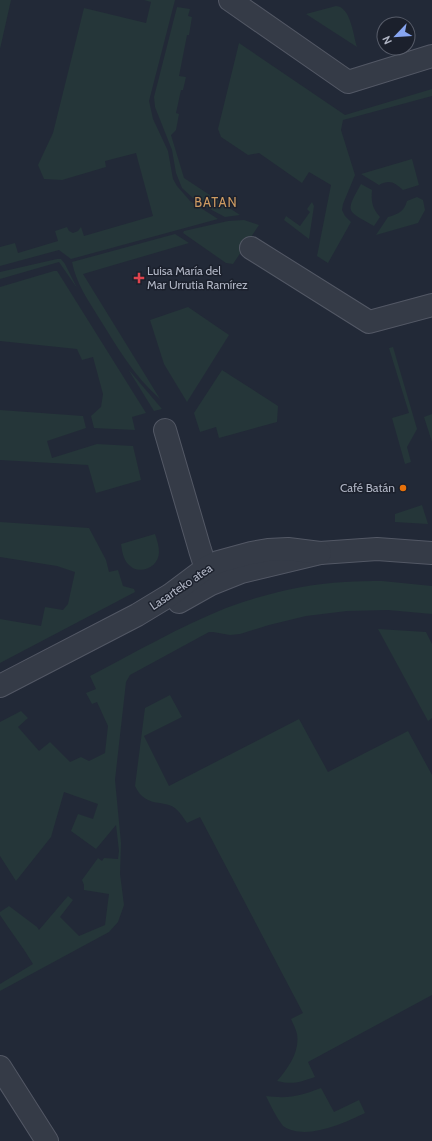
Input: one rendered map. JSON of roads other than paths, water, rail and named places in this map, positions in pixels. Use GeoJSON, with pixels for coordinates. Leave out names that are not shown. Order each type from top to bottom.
{"type":"FeatureCollection","features":[{"type":"Feature","properties":{"kind":"street"},"geometry":{"type":"LineString","coordinates":[[230,0],[348,82],[432,56]]}},
{"type":"Feature","properties":{"kind":"street"},"geometry":{"type":"LineString","coordinates":[[251,248],[369,322],[432,305]]}},
{"type":"Feature","properties":{"kind":"street"},"geometry":{"type":"LineString","coordinates":[[165,430],[208,576]]}},
{"type":"Feature","properties":{"kind":"street","name":"Lasarteko atea"},"geometry":{"type":"LineString","coordinates":[[0,686],[137,615],[170,607],[186,599],[208,576],[241,572],[320,553],[377,549],[432,553]]}},
{"type":"Feature","properties":{"kind":"street"},"geometry":{"type":"LineString","coordinates":[[0,1067],[47,1141]]}},
{"type":"Feature","properties":{"kind":"place","name":"Luisa María del Mar Urrutia Ramírez"},"geometry":{"type":"Point","coordinates":[139,278]}},
{"type":"Feature","properties":{"kind":"place","name":"Café Batán"},"geometry":{"type":"Point","coordinates":[403,488]}},
{"type":"Feature","properties":{"kind":"district","name":"BATAN"},"geometry":{"type":"Point","coordinates":[216,202]}}]}
